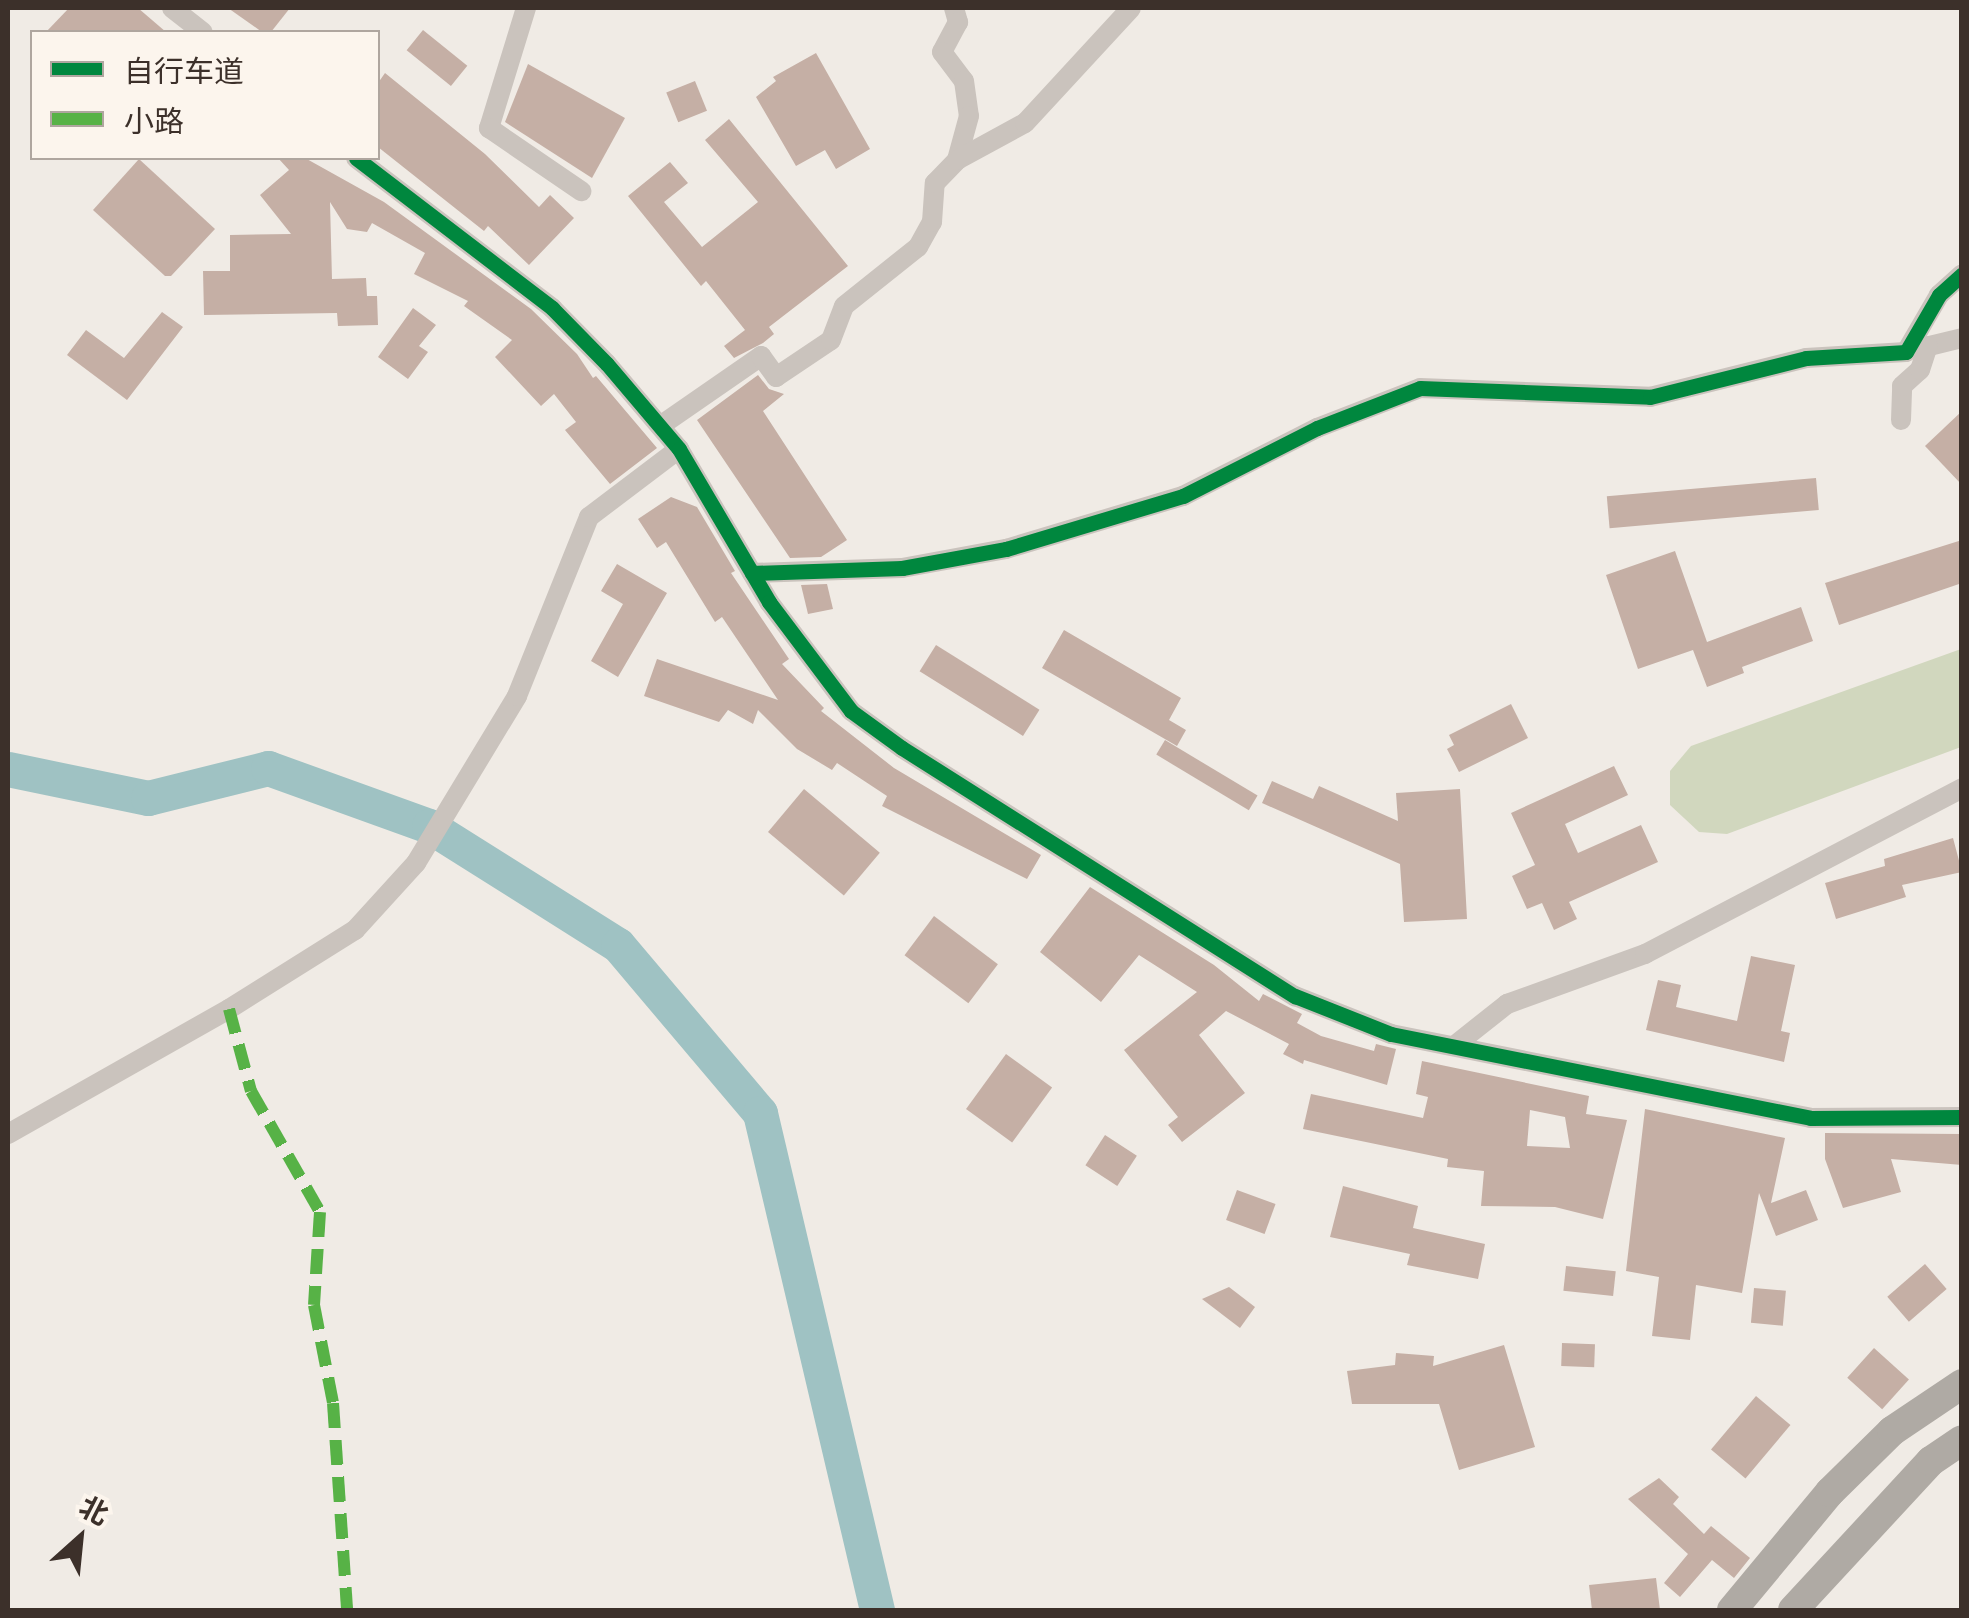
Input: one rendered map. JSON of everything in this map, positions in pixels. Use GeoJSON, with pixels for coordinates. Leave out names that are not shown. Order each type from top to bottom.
{"type":"FeatureCollection","features":[{"type":"Feature","properties":{"kind":"highway"},"geometry":{"type":"LineString","coordinates":[[1732,1610],[1830,1492],[1880,1443],[1962,1384]]}},
{"type":"Feature","properties":{"kind":"highway"},"geometry":{"type":"LineString","coordinates":[[1799,1606],[1932,1461],[1962,1440]]}},
{"type":"Feature","properties":{"kind":"street"},"geometry":{"type":"LineString","coordinates":[[172,8],[200,30]]}},
{"type":"Feature","properties":{"kind":"street"},"geometry":{"type":"LineString","coordinates":[[526,8],[489,128],[581,191]]}},
{"type":"Feature","properties":{"kind":"street"},"geometry":{"type":"LineString","coordinates":[[954,8],[958,22],[942,52],[964,81],[969,116],[957,160]]}},
{"type":"Feature","properties":{"kind":"street"},"geometry":{"type":"LineString","coordinates":[[660,426],[761,356],[776,376],[831,340],[844,306],[918,247],[932,222],[935,183],[957,160],[1024,123],[1131,8]]}},
{"type":"Feature","properties":{"kind":"street"},"geometry":{"type":"LineString","coordinates":[[359,160],[552,308],[660,426],[679,449],[752,573],[851,711],[902,748],[1295,996],[1391,1034],[1810,1118],[1962,1118]]}},
{"type":"Feature","properties":{"kind":"street"},"geometry":{"type":"LineString","coordinates":[[1906,352],[1939,295],[1962,274]]}},
{"type":"Feature","properties":{"kind":"street"},"geometry":{"type":"LineString","coordinates":[[752,573],[902,568],[1006,549],[1183,496],[1316,428],[1420,388],[1650,397],[1806,358],[1906,352],[1962,338]]}},
{"type":"Feature","properties":{"kind":"street"},"geometry":{"type":"LineString","coordinates":[[1901,420],[1902,386],[1920,370],[1928,346]]}},
{"type":"Feature","properties":{"kind":"street"},"geometry":{"type":"LineString","coordinates":[[8,1134],[229,1009],[355,930],[416,862],[517,696],[589,517],[679,449]]}},
{"type":"Feature","properties":{"kind":"street"},"geometry":{"type":"LineString","coordinates":[[1454,1046],[1507,1004],[1645,954],[1962,788]]}},
{"type":"Feature","properties":{"kind":"green space"},"geometry":{"type":"Polygon","coordinates":[[[1961,649],[1961,747],[1727,834],[1699,832],[1670,805],[1670,771],[1691,746],[1961,649]]]}},
{"type":"Feature","properties":{"kind":"building"},"geometry":{"type":"Polygon","coordinates":[[[69,8],[138,8],[164,30],[48,30],[69,8]]]}},
{"type":"Feature","properties":{"kind":"building"},"geometry":{"type":"Polygon","coordinates":[[[228,8],[290,8],[273,30],[259,30],[228,8]]]}},
{"type":"Feature","properties":{"kind":"building"},"geometry":{"type":"Polygon","coordinates":[[[423,30],[467,66],[451,86],[407,50],[423,30]]]}},
{"type":"Feature","properties":{"kind":"building"},"geometry":{"type":"Polygon","coordinates":[[[816,53],[870,149],[836,169],[825,150],[796,166],[756,97],[776,81],[773,77],[816,53]]]}},
{"type":"Feature","properties":{"kind":"building"},"geometry":{"type":"Polygon","coordinates":[[[528,64],[625,118],[592,178],[505,122],[528,64]]]}},
{"type":"Feature","properties":{"kind":"building"},"geometry":{"type":"Polygon","coordinates":[[[385,73],[485,154],[539,207],[550,195],[574,218],[529,265],[488,226],[484,231],[380,149],[380,80],[385,73]]]}},
{"type":"Feature","properties":{"kind":"building"},"geometry":{"type":"Polygon","coordinates":[[[695,81],[707,111],[678,122],[666,93],[695,81]]]}},
{"type":"Feature","properties":{"kind":"building"},"geometry":{"type":"Polygon","coordinates":[[[729,119],[848,266],[769,327],[774,334],[763,343],[734,358],[724,346],[745,330],[706,281],[701,286],[628,196],[670,162],[688,183],[664,202],[702,247],[758,202],[705,140],[729,119]]]}},
{"type":"Feature","properties":{"kind":"building"},"geometry":{"type":"Polygon","coordinates":[[[140,160],[215,229],[171,276],[165,276],[93,210],[140,160]]]}},
{"type":"Feature","properties":{"kind":"building"},"geometry":{"type":"Polygon","coordinates":[[[280,160],[309,160],[384,202],[531,309],[577,354],[593,378],[596,376],[657,448],[610,484],[565,430],[576,422],[554,394],[541,406],[495,357],[512,340],[464,306],[468,301],[414,274],[425,253],[372,223],[367,232],[347,229],[330,202],[332,279],[366,278],[367,296],[377,296],[378,325],[338,326],[337,313],[204,315],[203,271],[230,271],[230,235],[291,234],[260,195],[289,170],[280,160]]]}},
{"type":"Feature","properties":{"kind":"building"},"geometry":{"type":"Polygon","coordinates":[[[413,308],[436,325],[419,346],[428,352],[408,379],[378,357],[413,308]]]}},
{"type":"Feature","properties":{"kind":"building"},"geometry":{"type":"Polygon","coordinates":[[[162,312],[183,327],[127,400],[67,355],[86,330],[124,358],[162,312]]]}},
{"type":"Feature","properties":{"kind":"building"},"geometry":{"type":"Polygon","coordinates":[[[758,375],[769,389],[784,394],[763,411],[847,540],[821,557],[790,558],[697,420],[758,375]]]}},
{"type":"Feature","properties":{"kind":"building"},"geometry":{"type":"Polygon","coordinates":[[[1962,411],[1962,485],[1925,446],[1962,411]]]}},
{"type":"Feature","properties":{"kind":"building"},"geometry":{"type":"Polygon","coordinates":[[[1816,478],[1819,510],[1610,528],[1607,496],[1816,478]]]}},
{"type":"Feature","properties":{"kind":"building"},"geometry":{"type":"Polygon","coordinates":[[[671,497],[697,507],[735,571],[731,573],[789,659],[782,664],[824,708],[821,711],[894,768],[1041,855],[1027,879],[882,806],[887,796],[837,763],[832,770],[797,749],[758,710],[753,724],[728,710],[719,722],[644,696],[657,659],[778,700],[722,617],[715,622],[666,542],[657,548],[638,519],[671,497]]]}},
{"type":"Feature","properties":{"kind":"building"},"geometry":{"type":"Polygon","coordinates":[[[1962,540],[1962,583],[1839,625],[1825,583],[1962,540]]]}},
{"type":"Feature","properties":{"kind":"building"},"geometry":{"type":"Polygon","coordinates":[[[1675,551],[1707,642],[1801,607],[1813,641],[1742,667],[1744,673],[1707,687],[1693,650],[1638,669],[1606,575],[1675,551]]]}},
{"type":"Feature","properties":{"kind":"building"},"geometry":{"type":"Polygon","coordinates":[[[617,564],[667,593],[618,677],[591,661],[623,604],[601,591],[617,564]]]}},
{"type":"Feature","properties":{"kind":"building"},"geometry":{"type":"Polygon","coordinates":[[[827,584],[833,609],[808,614],[801,585],[827,584]]]}},
{"type":"Feature","properties":{"kind":"building"},"geometry":{"type":"Polygon","coordinates":[[[1064,630],[1181,698],[1169,720],[1186,730],[1177,746],[1042,668],[1064,630]]]}},
{"type":"Feature","properties":{"kind":"building"},"geometry":{"type":"Polygon","coordinates":[[[936,645],[1039,710],[1023,736],[920,671],[936,645]]]}},
{"type":"Feature","properties":{"kind":"building"},"geometry":{"type":"Polygon","coordinates":[[[1511,704],[1528,738],[1459,772],[1447,749],[1454,745],[1449,735],[1511,704]]]}},
{"type":"Feature","properties":{"kind":"building"},"geometry":{"type":"Polygon","coordinates":[[[1165,740],[1258,796],[1249,810],[1156,755],[1165,740]]]}},
{"type":"Feature","properties":{"kind":"building"},"geometry":{"type":"Polygon","coordinates":[[[1614,766],[1628,795],[1565,824],[1578,853],[1641,825],[1658,862],[1569,902],[1577,919],[1554,930],[1542,903],[1527,909],[1512,876],[1535,865],[1511,813],[1614,766]]]}},
{"type":"Feature","properties":{"kind":"building"},"geometry":{"type":"Polygon","coordinates":[[[1272,781],[1313,799],[1319,786],[1398,821],[1396,793],[1460,789],[1467,919],[1404,922],[1400,864],[1262,803],[1272,781]]]}},
{"type":"Feature","properties":{"kind":"building"},"geometry":{"type":"Polygon","coordinates":[[[804,789],[880,853],[844,896],[768,832],[804,789]]]}},
{"type":"Feature","properties":{"kind":"building"},"geometry":{"type":"Polygon","coordinates":[[[1953,838],[1962,872],[1902,885],[1906,897],[1836,919],[1825,883],[1885,866],[1884,859],[1953,838]]]}},
{"type":"Feature","properties":{"kind":"building"},"geometry":{"type":"Polygon","coordinates":[[[1090,887],[1214,965],[1259,1001],[1263,994],[1302,1014],[1297,1023],[1321,1036],[1374,1051],[1376,1044],[1396,1049],[1387,1085],[1304,1060],[1303,1064],[1283,1054],[1289,1044],[1226,1011],[1199,1035],[1245,1093],[1182,1142],[1168,1125],[1178,1117],[1124,1050],[1197,992],[1139,955],[1101,1002],[1040,952],[1090,887]]]}},
{"type":"Feature","properties":{"kind":"building"},"geometry":{"type":"Polygon","coordinates":[[[934,916],[998,964],[968,1003],[905,955],[934,916]]]}},
{"type":"Feature","properties":{"kind":"building"},"geometry":{"type":"Polygon","coordinates":[[[1751,956],[1795,965],[1781,1031],[1790,1033],[1784,1062],[1646,1030],[1658,980],[1681,985],[1676,1007],[1737,1021],[1751,956]]]}},
{"type":"Feature","properties":{"kind":"building"},"geometry":{"type":"Polygon","coordinates":[[[1006,1054],[1052,1088],[1012,1143],[966,1109],[1006,1054]]]}},
{"type":"Feature","properties":{"kind":"building"},"geometry":{"type":"Polygon","coordinates":[[[1422,1061],[1589,1096],[1586,1114],[1627,1120],[1603,1219],[1555,1207],[1481,1206],[1484,1171],[1447,1167],[1448,1159],[1303,1129],[1311,1094],[1423,1118],[1428,1097],[1416,1094],[1422,1061]],[[1530,1110],[1527,1146],[1570,1148],[1565,1117],[1530,1110]]]}},
{"type":"Feature","properties":{"kind":"building"},"geometry":{"type":"Polygon","coordinates":[[[1645,1109],[1785,1138],[1771,1203],[1806,1190],[1818,1220],[1776,1236],[1759,1193],[1742,1293],[1696,1285],[1690,1340],[1652,1336],[1659,1277],[1626,1271],[1645,1109]]]}},
{"type":"Feature","properties":{"kind":"building"},"geometry":{"type":"Polygon","coordinates":[[[1825,1133],[1962,1134],[1962,1165],[1891,1159],[1901,1192],[1843,1208],[1825,1159],[1825,1133]]]}},
{"type":"Feature","properties":{"kind":"building"},"geometry":{"type":"Polygon","coordinates":[[[1105,1135],[1137,1156],[1117,1186],[1085,1165],[1105,1135]]]}},
{"type":"Feature","properties":{"kind":"building"},"geometry":{"type":"Polygon","coordinates":[[[1343,1186],[1418,1206],[1413,1228],[1485,1244],[1478,1279],[1407,1265],[1410,1254],[1330,1237],[1343,1186]]]}},
{"type":"Feature","properties":{"kind":"building"},"geometry":{"type":"Polygon","coordinates":[[[1237,1190],[1276,1204],[1265,1234],[1226,1220],[1237,1190]]]}},
{"type":"Feature","properties":{"kind":"building"},"geometry":{"type":"Polygon","coordinates":[[[1925,1264],[1947,1289],[1909,1322],[1887,1297],[1925,1264]]]}},
{"type":"Feature","properties":{"kind":"building"},"geometry":{"type":"Polygon","coordinates":[[[1566,1266],[1616,1271],[1613,1296],[1563,1291],[1566,1266]]]}},
{"type":"Feature","properties":{"kind":"building"},"geometry":{"type":"Polygon","coordinates":[[[1229,1287],[1255,1307],[1240,1328],[1202,1299],[1229,1287]]]}},
{"type":"Feature","properties":{"kind":"building"},"geometry":{"type":"Polygon","coordinates":[[[1754,1288],[1786,1291],[1783,1326],[1751,1323],[1754,1288]]]}},
{"type":"Feature","properties":{"kind":"building"},"geometry":{"type":"Polygon","coordinates":[[[1562,1343],[1595,1344],[1594,1367],[1561,1366],[1562,1343]]]}},
{"type":"Feature","properties":{"kind":"building"},"geometry":{"type":"Polygon","coordinates":[[[1504,1345],[1535,1447],[1459,1470],[1439,1404],[1352,1404],[1347,1371],[1395,1365],[1396,1353],[1434,1356],[1433,1366],[1504,1345]]]}},
{"type":"Feature","properties":{"kind":"building"},"geometry":{"type":"Polygon","coordinates":[[[1874,1348],[1909,1379],[1882,1409],[1847,1378],[1874,1348]]]}},
{"type":"Feature","properties":{"kind":"building"},"geometry":{"type":"Polygon","coordinates":[[[1756,1396],[1790,1425],[1745,1479],[1711,1450],[1756,1396]]]}},
{"type":"Feature","properties":{"kind":"building"},"geometry":{"type":"Polygon","coordinates":[[[1659,1478],[1679,1497],[1673,1504],[1704,1534],[1711,1526],[1750,1558],[1734,1578],[1712,1560],[1680,1597],[1664,1583],[1688,1554],[1628,1499],[1659,1478]]]}},
{"type":"Feature","properties":{"kind":"building"},"geometry":{"type":"Polygon","coordinates":[[[1656,1578],[1660,1610],[1592,1610],[1589,1585],[1656,1578]]]}},
{"type":"Feature","properties":{"kind":"waterway"},"geometry":{"type":"LineString","coordinates":[[8,769],[148,798],[268,768],[429,826],[618,945],[760,1113],[877,1610]]}},
{"type":"Feature","properties":{"kind":"marked path"},"geometry":{"type":"LineString","coordinates":[[229,1009],[251,1091],[320,1212],[314,1305],[333,1403],[347,1610]]}},
{"type":"Feature","properties":{"kind":"cycle path"},"geometry":{"type":"LineString","coordinates":[[359,160],[552,308],[607,364],[679,449],[769,602],[851,711],[902,748],[1295,996],[1391,1034],[1810,1118],[1962,1117]]}},
{"type":"Feature","properties":{"kind":"cycle path"},"geometry":{"type":"LineString","coordinates":[[752,573],[902,568],[1006,549],[1183,496],[1317,428],[1420,388],[1650,397],[1806,358],[1906,352],[1939,295],[1962,274]]}}]}
